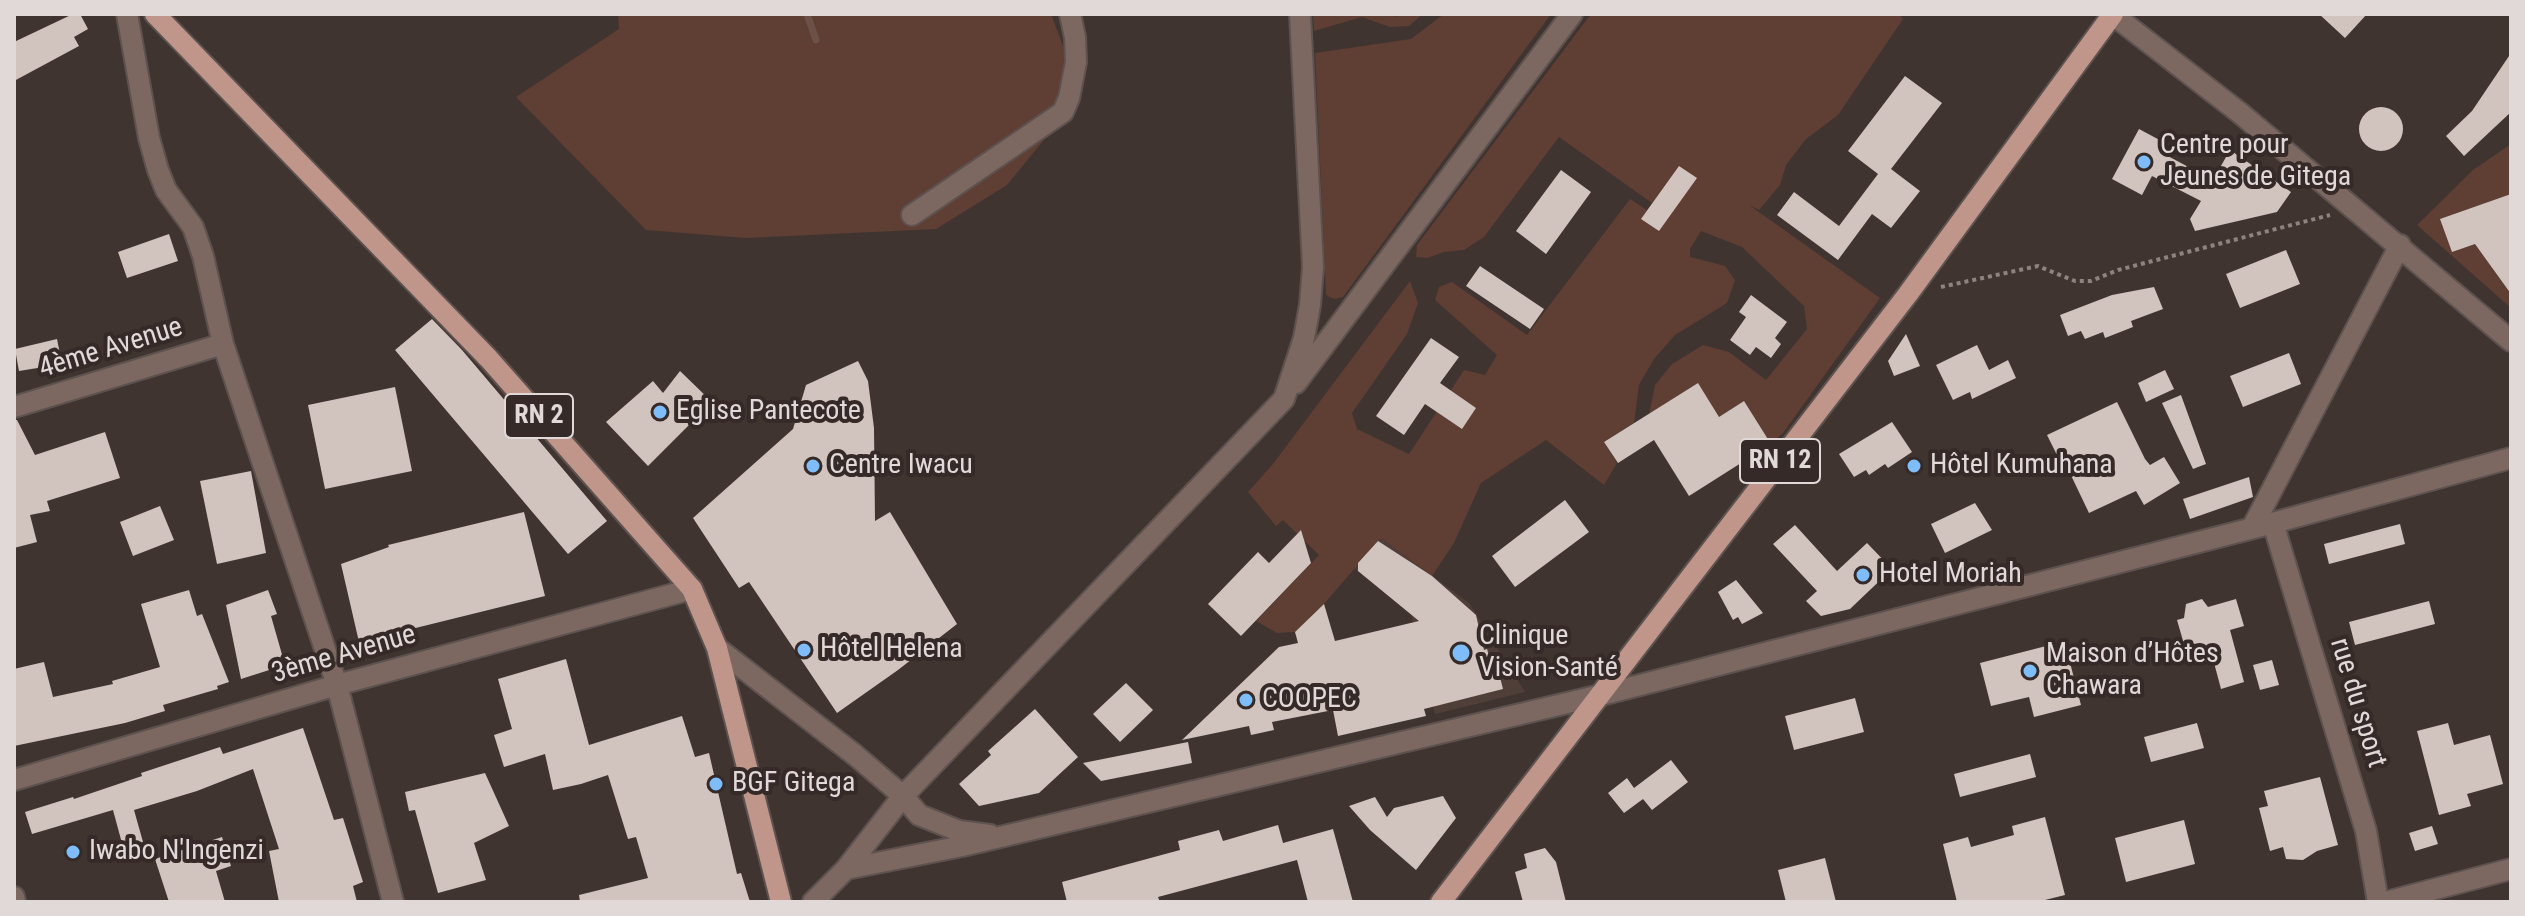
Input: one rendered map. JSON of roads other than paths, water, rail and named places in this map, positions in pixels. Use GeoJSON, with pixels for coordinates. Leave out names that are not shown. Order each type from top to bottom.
{"type":"FeatureCollection","features":[{"type":"Feature","properties":{"kind":"main road","name":"RN 2"},"geometry":{"type":"LineString","coordinates":[[155,14],[489,359],[692,589],[717,648],[781,902]]}},
{"type":"Feature","properties":{"kind":"main road","name":"RN 12"},"geometry":{"type":"LineString","coordinates":[[1441,902],[1908,294],[2112,14]]}},
{"type":"Feature","properties":{"kind":"street"},"geometry":{"type":"LineString","coordinates":[[127,14],[149,138],[158,170],[166,190],[193,227],[203,256],[223,344],[337,685],[393,902]]}},
{"type":"Feature","properties":{"kind":"street"},"geometry":{"type":"LineString","coordinates":[[912,215],[1063,112],[1076,62],[1070,14]]}},
{"type":"Feature","properties":{"kind":"street"},"geometry":{"type":"LineString","coordinates":[[1284,399],[1304,338],[1313,267],[1300,14]]}},
{"type":"Feature","properties":{"kind":"street"},"geometry":{"type":"LineString","coordinates":[[813,902],[846,869],[903,796],[1284,399],[1572,14]]}},
{"type":"Feature","properties":{"kind":"street"},"geometry":{"type":"LineString","coordinates":[[2112,14],[2240,113],[2511,341]]}},
{"type":"Feature","properties":{"kind":"street"},"geometry":{"type":"LineString","coordinates":[[2252,528],[2400,245]]}},
{"type":"Feature","properties":{"kind":"street","name":"4ème Avenue"},"geometry":{"type":"LineString","coordinates":[[14,407],[223,344]]}},
{"type":"Feature","properties":{"kind":"street"},"geometry":{"type":"LineString","coordinates":[[846,869],[962,846],[1601,695],[2273,523],[2511,458]]}},
{"type":"Feature","properties":{"kind":"street","name":"rue du sport"},"geometry":{"type":"LineString","coordinates":[[2273,523],[2366,831],[2378,902]]}},
{"type":"Feature","properties":{"kind":"street","name":"3ème Avenue"},"geometry":{"type":"LineString","coordinates":[[14,780],[337,685],[692,589]]}},
{"type":"Feature","properties":{"kind":"street"},"geometry":{"type":"LineString","coordinates":[[717,648],[855,755],[903,796],[919,815],[959,831],[990,835],[1026,830]]}},
{"type":"Feature","properties":{"kind":"street"},"geometry":{"type":"LineString","coordinates":[[2386,902],[2511,869]]}},
{"type":"Feature","properties":{"kind":"waterway"},"geometry":{"type":"LineString","coordinates":[[807,14],[816,40]]}},
{"type":"Feature","properties":{"kind":"place","name":"Centre pour Jeunes de Gitega"},"geometry":{"type":"Point","coordinates":[2144,162]}},
{"type":"Feature","properties":{"kind":"place","name":"Eglise Pantecote"},"geometry":{"type":"Point","coordinates":[660,412]}},
{"type":"Feature","properties":{"kind":"place","name":"Centre Iwacu"},"geometry":{"type":"Point","coordinates":[813,466]}},
{"type":"Feature","properties":{"kind":"place","name":"Hôtel Kumuhana"},"geometry":{"type":"Point","coordinates":[1914,466]}},
{"type":"Feature","properties":{"kind":"place","name":"Hotel Moriah"},"geometry":{"type":"Point","coordinates":[1863,575]}},
{"type":"Feature","properties":{"kind":"place","name":"Hôtel Helena"},"geometry":{"type":"Point","coordinates":[804,650]}},
{"type":"Feature","properties":{"kind":"place","name":"Clinique Vision-Santé"},"geometry":{"type":"Point","coordinates":[1461,653]}},
{"type":"Feature","properties":{"kind":"place","name":"Maison d’Hôtes Chawara"},"geometry":{"type":"Point","coordinates":[2030,671]}},
{"type":"Feature","properties":{"kind":"place","name":"COOPEC"},"geometry":{"type":"Point","coordinates":[1246,700]}},
{"type":"Feature","properties":{"kind":"place","name":"BGF Gitega"},"geometry":{"type":"Point","coordinates":[716,784]}},
{"type":"Feature","properties":{"kind":"place","name":"Iwabo N'Ingenzi"},"geometry":{"type":"Point","coordinates":[73,852]}}]}
